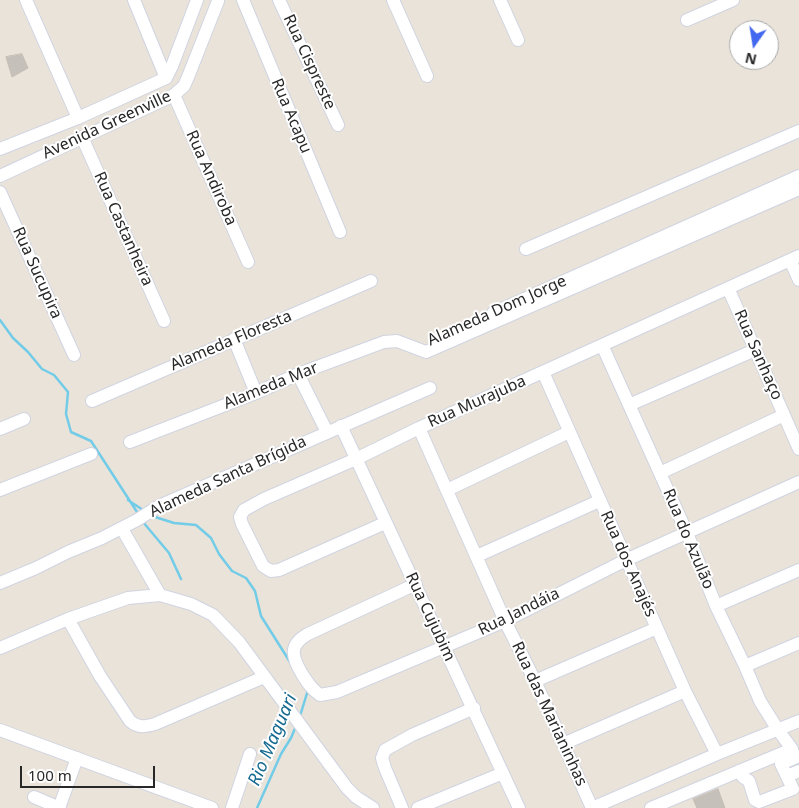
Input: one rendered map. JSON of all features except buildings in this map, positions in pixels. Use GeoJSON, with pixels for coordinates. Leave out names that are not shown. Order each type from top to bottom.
{"type":"FeatureCollection","features":[{"type":"Feature","properties":{"kind":"street"},"geometry":{"type":"LineString","coordinates":[[26,0],[78,118]]}},
{"type":"Feature","properties":{"kind":"street"},"geometry":{"type":"LineString","coordinates":[[134,0],[166,78]]}},
{"type":"Feature","properties":{"kind":"street","name":"Avenida Greenville"},"geometry":{"type":"LineString","coordinates":[[0,149],[78,118],[166,78],[197,0]]}},
{"type":"Feature","properties":{"kind":"street","name":"Avenida Greenville"},"geometry":{"type":"LineString","coordinates":[[0,176],[174,95],[184,86],[218,0]]}},
{"type":"Feature","properties":{"kind":"street","name":"Rua Acapu"},"geometry":{"type":"LineString","coordinates":[[243,0],[340,232]]}},
{"type":"Feature","properties":{"kind":"street","name":"Rua Cispreste"},"geometry":{"type":"LineString","coordinates":[[279,0],[338,124]]}},
{"type":"Feature","properties":{"kind":"street"},"geometry":{"type":"LineString","coordinates":[[393,0],[427,76]]}},
{"type":"Feature","properties":{"kind":"street"},"geometry":{"type":"LineString","coordinates":[[500,0],[518,40]]}},
{"type":"Feature","properties":{"kind":"street"},"geometry":{"type":"LineString","coordinates":[[687,20],[733,0]]}},
{"type":"Feature","properties":{"kind":"street","name":"Rua Andiroba"},"geometry":{"type":"LineString","coordinates":[[174,95],[248,262]]}},
{"type":"Feature","properties":{"kind":"street"},"geometry":{"type":"LineString","coordinates":[[526,249],[799,131]]}},
{"type":"Feature","properties":{"kind":"street","name":"Rua Castanheira"},"geometry":{"type":"LineString","coordinates":[[82,137],[164,321]]}},
{"type":"Feature","properties":{"kind":"street","name":"Alameda Dom Jorge"},"geometry":{"type":"LineString","coordinates":[[414,347],[439,338],[799,176]]}},
{"type":"Feature","properties":{"kind":"street","name":"Alameda Dom Jorge"},"geometry":{"type":"LineString","coordinates":[[414,347],[426,352],[799,189]]}},
{"type":"Feature","properties":{"kind":"street","name":"Rua Sucupira"},"geometry":{"type":"LineString","coordinates":[[0,192],[74,355]]}},
{"type":"Feature","properties":{"kind":"street"},"geometry":{"type":"LineString","coordinates":[[794,258],[799,280]]}},
{"type":"Feature","properties":{"kind":"street","name":"Rua Murajuba"},"geometry":{"type":"LineString","coordinates":[[385,523],[274,571],[267,570],[263,566],[241,520],[244,510],[264,499],[356,459],[419,428],[794,258]]}},
{"type":"Feature","properties":{"kind":"street","name":"Alameda Floresta"},"geometry":{"type":"LineString","coordinates":[[92,401],[372,281]]}},
{"type":"Feature","properties":{"kind":"street","name":"Rua Sanhaço"},"geometry":{"type":"LineString","coordinates":[[728,288],[799,449]]}},
{"type":"Feature","properties":{"kind":"street"},"geometry":{"type":"LineString","coordinates":[[234,339],[256,393]]}},
{"type":"Feature","properties":{"kind":"street","name":"Alameda Mar"},"geometry":{"type":"LineString","coordinates":[[130,442],[256,393],[298,374],[384,342],[397,341],[414,347]]}},
{"type":"Feature","properties":{"kind":"street","name":"Rua do Azulão"},"geometry":{"type":"LineString","coordinates":[[602,345],[687,533],[716,606],[760,701],[795,754]]}},
{"type":"Feature","properties":{"kind":"street"},"geometry":{"type":"LineString","coordinates":[[629,405],[756,350]]}},
{"type":"Feature","properties":{"kind":"street","name":"Rua dos Anajés"},"geometry":{"type":"LineString","coordinates":[[542,372],[685,691],[717,754]]}},
{"type":"Feature","properties":{"kind":"street"},"geometry":{"type":"LineString","coordinates":[[298,374],[327,432]]}},
{"type":"Feature","properties":{"kind":"street","name":"Alameda Santa Brígida"},"geometry":{"type":"LineString","coordinates":[[0,583],[102,538],[159,506],[430,388]]}},
{"type":"Feature","properties":{"kind":"street"},"geometry":{"type":"LineString","coordinates":[[660,473],[784,415]]}},
{"type":"Feature","properties":{"kind":"street"},"geometry":{"type":"LineString","coordinates":[[0,429],[24,419]]}},
{"type":"Feature","properties":{"kind":"street","name":"Rua Cujubim"},"geometry":{"type":"LineString","coordinates":[[341,426],[520,808]]}},
{"type":"Feature","properties":{"kind":"street","name":"Rua das Marianinhas"},"geometry":{"type":"LineString","coordinates":[[419,428],[505,621],[535,681],[592,808]]}},
{"type":"Feature","properties":{"kind":"street"},"geometry":{"type":"LineString","coordinates":[[447,490],[569,432]]}},
{"type":"Feature","properties":{"kind":"street"},"geometry":{"type":"LineString","coordinates":[[0,490],[90,454]]}},
{"type":"Feature","properties":{"kind":"street","name":"Rua Jandáia"},"geometry":{"type":"LineString","coordinates":[[416,584],[302,638],[295,647],[293,656],[296,664],[312,688],[320,694],[337,692],[505,621],[626,560],[799,482]]}},
{"type":"Feature","properties":{"kind":"street"},"geometry":{"type":"LineString","coordinates":[[476,556],[600,501]]}},
{"type":"Feature","properties":{"kind":"street"},"geometry":{"type":"LineString","coordinates":[[125,534],[160,595]]}},
{"type":"Feature","properties":{"kind":"street"},"geometry":{"type":"LineString","coordinates":[[716,606],[799,570]]}},
{"type":"Feature","properties":{"kind":"street"},"geometry":{"type":"LineString","coordinates":[[0,648],[68,619],[128,598],[160,595],[191,604],[213,615],[239,642],[351,793],[374,808]]}},
{"type":"Feature","properties":{"kind":"street"},"geometry":{"type":"LineString","coordinates":[[68,619],[100,676],[130,721],[136,726],[148,726],[167,719],[264,677]]}},
{"type":"Feature","properties":{"kind":"street"},"geometry":{"type":"LineString","coordinates":[[535,681],[657,628]]}},
{"type":"Feature","properties":{"kind":"street"},"geometry":{"type":"LineString","coordinates":[[745,666],[799,643]]}},
{"type":"Feature","properties":{"kind":"street"},"geometry":{"type":"LineString","coordinates":[[563,744],[685,691]]}},
{"type":"Feature","properties":{"kind":"street"},"geometry":{"type":"LineString","coordinates":[[402,808],[385,768],[382,756],[385,750],[412,735],[474,708]]}},
{"type":"Feature","properties":{"kind":"street"},"geometry":{"type":"LineString","coordinates":[[592,808],[799,721]]}},
{"type":"Feature","properties":{"kind":"street"},"geometry":{"type":"LineString","coordinates":[[0,730],[212,808]]}},
{"type":"Feature","properties":{"kind":"street"},"geometry":{"type":"LineString","coordinates":[[232,808],[250,754]]}},
{"type":"Feature","properties":{"kind":"street"},"geometry":{"type":"LineString","coordinates":[[651,808],[739,770],[795,754]]}},
{"type":"Feature","properties":{"kind":"street"},"geometry":{"type":"LineString","coordinates":[[739,770],[743,778],[749,781],[755,800],[759,802],[796,787],[793,774],[782,764],[795,754]]}},
{"type":"Feature","properties":{"kind":"street"},"geometry":{"type":"LineString","coordinates":[[34,797],[59,808],[77,758]]}},
{"type":"Feature","properties":{"kind":"street"},"geometry":{"type":"LineString","coordinates":[[418,808],[503,773]]}},
{"type":"Feature","properties":{"kind":"waterway"},"geometry":{"type":"LineString","coordinates":[[0,320],[13,338],[42,369],[54,375],[68,392],[66,414],[71,432],[91,441],[139,515]]}},
{"type":"Feature","properties":{"kind":"waterway","name":"Rio Maguari"},"geometry":{"type":"LineString","coordinates":[[128,500],[143,510]]}},
{"type":"Feature","properties":{"kind":"waterway","name":"Rio Maguari"},"geometry":{"type":"LineString","coordinates":[[152,516],[174,523],[196,525],[211,538],[219,554],[232,571],[246,578],[255,591],[261,616],[290,662]]}},
{"type":"Feature","properties":{"kind":"waterway"},"geometry":{"type":"LineString","coordinates":[[143,522],[169,553],[181,579]]}},
{"type":"Feature","properties":{"kind":"waterway","name":"Rio Maguari"},"geometry":{"type":"LineString","coordinates":[[300,716],[308,690]]}},
{"type":"Feature","properties":{"kind":"waterway","name":"Rio Maguari"},"geometry":{"type":"LineString","coordinates":[[257,808],[281,754],[296,726]]}}]}
